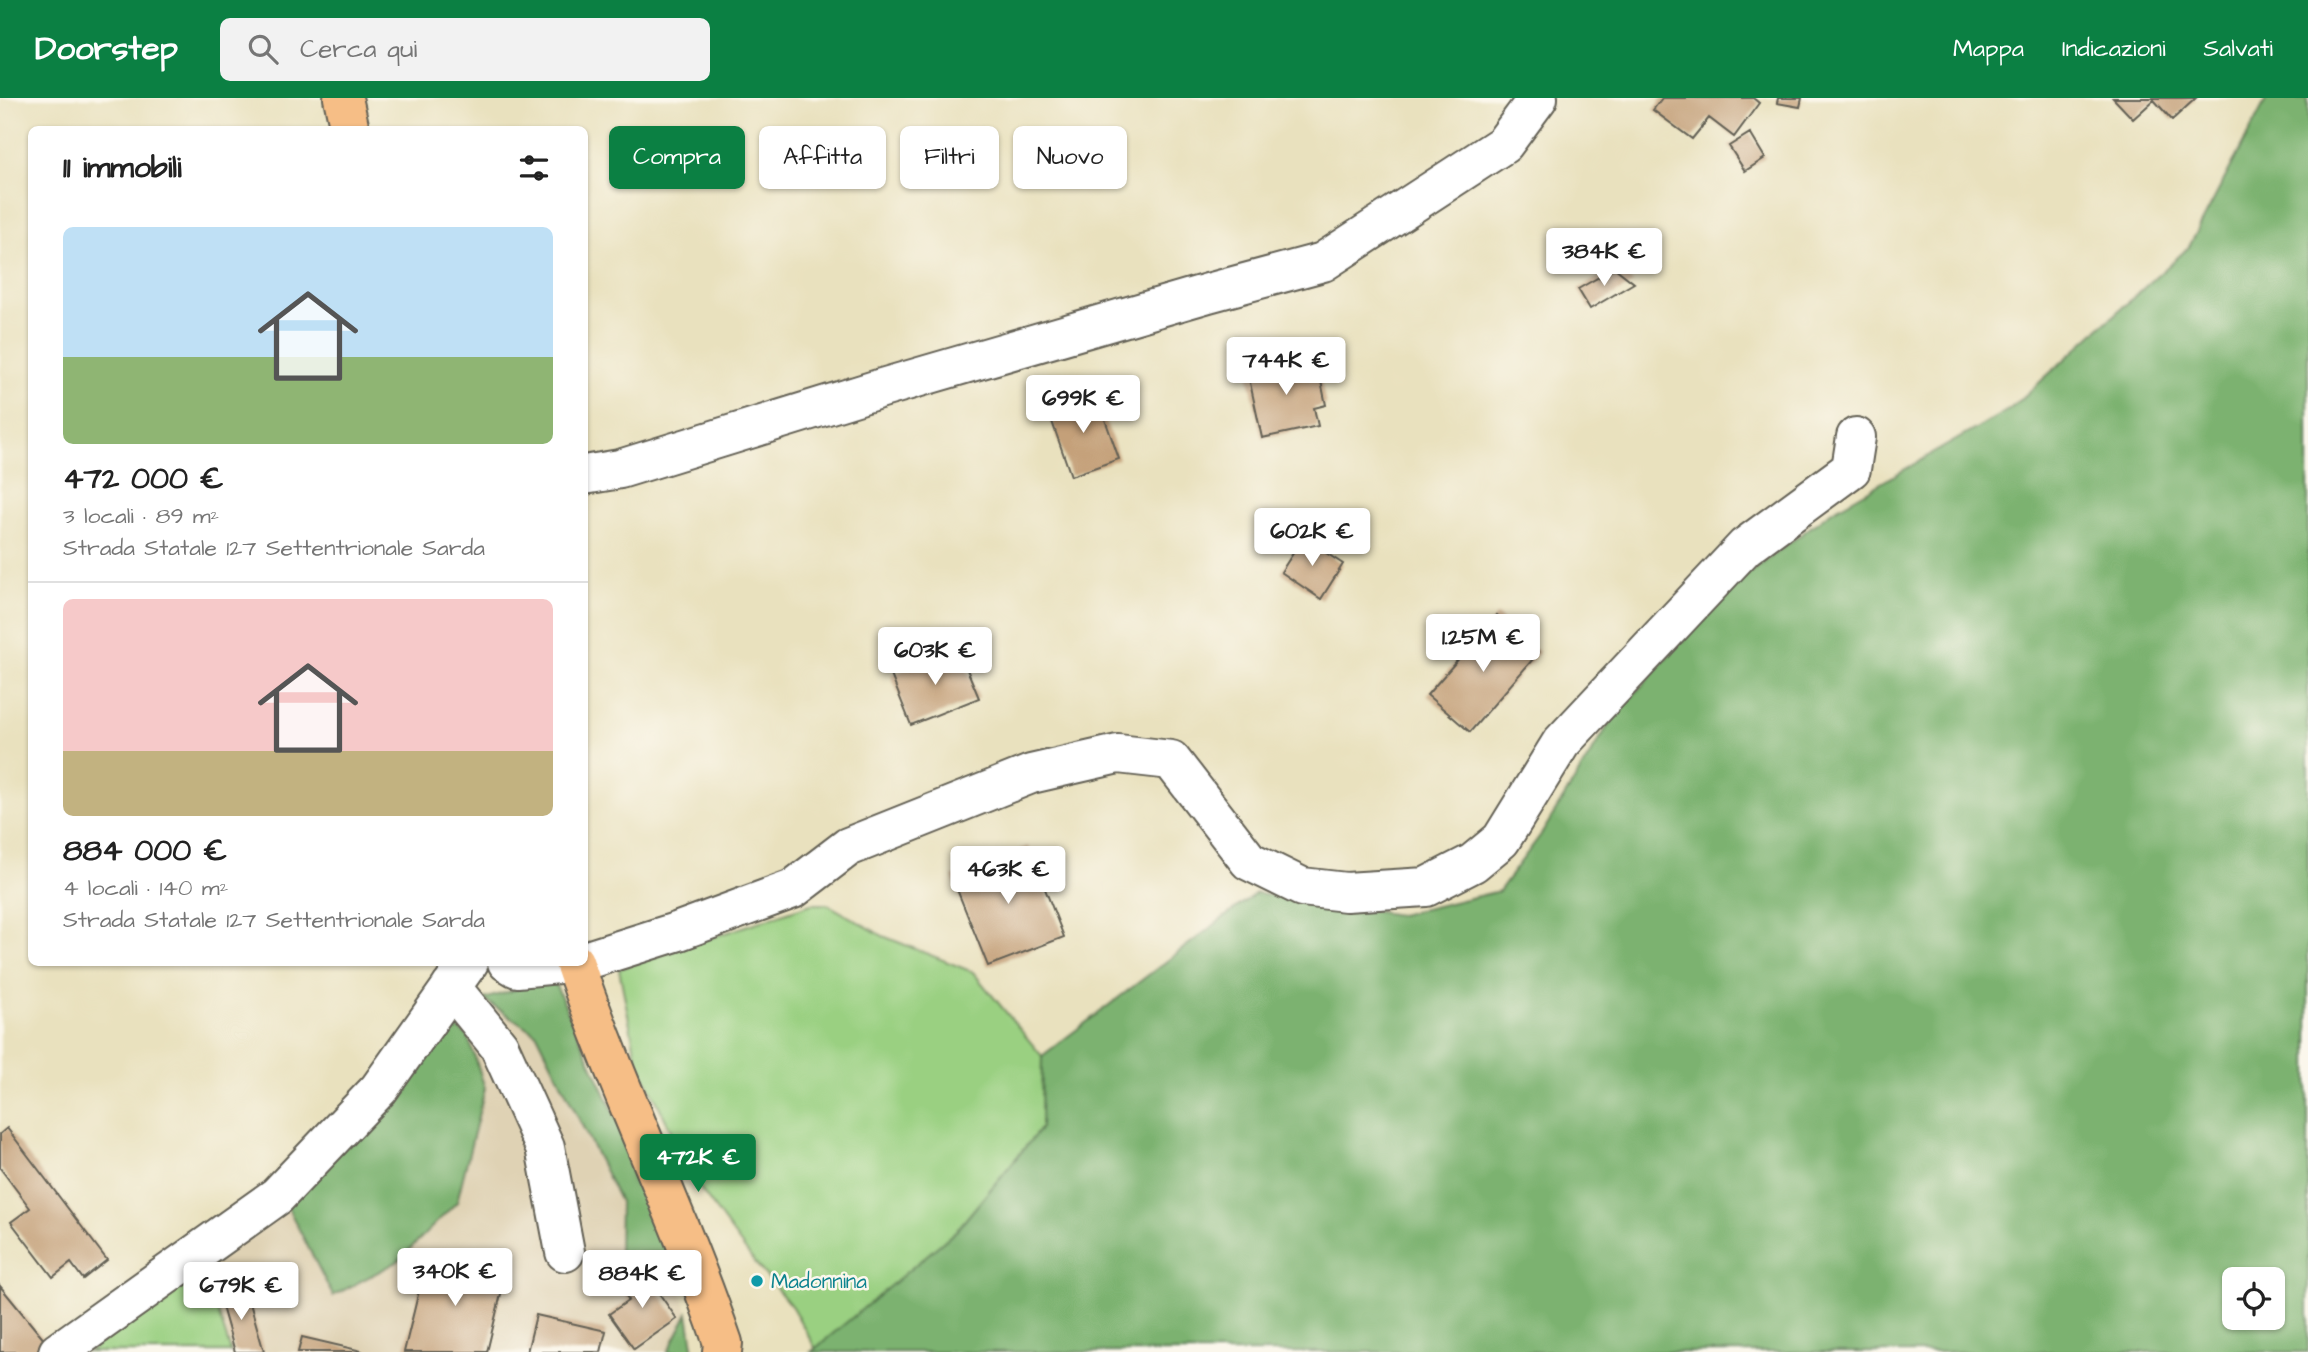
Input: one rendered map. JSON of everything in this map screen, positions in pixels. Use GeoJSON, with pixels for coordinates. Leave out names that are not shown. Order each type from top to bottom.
{"type":"FeatureCollection","features":[{"type":"Feature","properties":{"kind":"main road"},"geometry":{"type":"LineString","coordinates":[[343,98],[349,126]]}},
{"type":"Feature","properties":{"kind":"main road"},"geometry":{"type":"LineString","coordinates":[[579,966],[603,1046],[703,1284],[723,1343],[722,1352]]}},
{"type":"Feature","properties":{"kind":"street"},"geometry":{"type":"LineString","coordinates":[[588,474],[620,469],[882,388],[1323,262],[1504,144],[1538,98]]}},
{"type":"Feature","properties":{"kind":"street"},"geometry":{"type":"LineString","coordinates":[[588,959],[679,931],[793,889],[848,847],[1031,774],[1118,754],[1171,760],[1250,860],[1302,887],[1346,892],[1426,887],[1473,863],[1501,840],[1561,743],[1745,547],[1850,469],[1856,437]]}},
{"type":"Feature","properties":{"kind":"street"},"geometry":{"type":"LineString","coordinates":[[514,966],[537,966]]}},
{"type":"Feature","properties":{"kind":"street"},"geometry":{"type":"LineString","coordinates":[[58,1352],[277,1196],[379,1089],[460,975],[499,1046],[545,1147],[565,1252]]}},
{"type":"Feature","properties":{"kind":"shaded area"},"geometry":{"type":"Polygon","coordinates":[[[553,979],[641,1172],[688,1313],[694,1352],[231,1352],[203,1266],[448,1021],[483,999],[553,979]]]}},
{"type":"Feature","properties":{"kind":"green space"},"geometry":{"type":"Polygon","coordinates":[[[2267,98],[2308,98],[2308,1352],[811,1352],[957,1230],[1041,1128],[1042,1056],[1256,893],[1399,915],[1499,891],[1542,833],[1611,721],[1723,593],[1832,511],[2010,409],[2189,247],[2267,98]]]}},
{"type":"Feature","properties":{"kind":"green space"},"geometry":{"type":"Polygon","coordinates":[[[811,904],[827,904],[883,936],[973,972],[1042,1056],[1041,1128],[957,1230],[817,1351],[792,1307],[751,1258],[697,1184],[637,1061],[619,969],[811,904]]]}},
{"type":"Feature","properties":{"kind":"green space"},"geometry":{"type":"Polygon","coordinates":[[[553,979],[641,1172],[667,1253],[619,1254],[620,1202],[537,1034],[483,999],[553,979]]]}},
{"type":"Feature","properties":{"kind":"green space"},"geometry":{"type":"Polygon","coordinates":[[[448,1021],[468,1036],[485,1088],[457,1202],[397,1262],[333,1296],[287,1206],[448,1021]]]}},
{"type":"Feature","properties":{"kind":"green space"},"geometry":{"type":"Polygon","coordinates":[[[203,1266],[231,1352],[88,1352],[203,1266]]]}},
{"type":"Feature","properties":{"kind":"green space"},"geometry":{"type":"Polygon","coordinates":[[[688,1313],[694,1352],[668,1352],[688,1313]]]}},
{"type":"Feature","properties":{"kind":"building"},"geometry":{"type":"Polygon","coordinates":[[[1662,98],[1753,98],[1759,103],[1734,137],[1709,118],[1692,139],[1653,110],[1662,98]]]}},
{"type":"Feature","properties":{"kind":"building"},"geometry":{"type":"Polygon","coordinates":[[[1778,98],[1802,98],[1800,107],[1777,103],[1778,98]]]}},
{"type":"Feature","properties":{"kind":"building"},"geometry":{"type":"Polygon","coordinates":[[[2113,98],[2196,98],[2172,120],[2154,100],[2133,119],[2113,98]]]}},
{"type":"Feature","properties":{"kind":"building"},"geometry":{"type":"Polygon","coordinates":[[[1750,133],[1765,158],[1745,171],[1729,146],[1750,133]]]}},
{"type":"Feature","properties":{"kind":"building"},"geometry":{"type":"Polygon","coordinates":[[[1615,268],[1634,283],[1590,309],[1578,289],[1615,268]]]}},
{"type":"Feature","properties":{"kind":"building"},"geometry":{"type":"Polygon","coordinates":[[[1284,361],[1286,369],[1317,362],[1326,405],[1314,408],[1318,426],[1262,438],[1247,369],[1284,361]]]}},
{"type":"Feature","properties":{"kind":"building"},"geometry":{"type":"Polygon","coordinates":[[[1096,394],[1119,459],[1071,476],[1048,410],[1096,394]]]}},
{"type":"Feature","properties":{"kind":"building"},"geometry":{"type":"Polygon","coordinates":[[[1303,538],[1343,564],[1321,599],[1281,572],[1303,538]]]}},
{"type":"Feature","properties":{"kind":"building"},"geometry":{"type":"Polygon","coordinates":[[[1497,615],[1539,652],[1470,732],[1427,695],[1497,615]]]}},
{"type":"Feature","properties":{"kind":"building"},"geometry":{"type":"Polygon","coordinates":[[[958,648],[979,698],[911,725],[891,675],[958,648]]]}},
{"type":"Feature","properties":{"kind":"building"},"geometry":{"type":"Polygon","coordinates":[[[1028,846],[1064,937],[988,966],[952,877],[1028,846]]]}},
{"type":"Feature","properties":{"kind":"building"},"geometry":{"type":"Polygon","coordinates":[[[7,1128],[107,1260],[83,1279],[71,1263],[53,1277],[11,1222],[30,1208],[0,1168],[0,1134],[7,1128]]]}},
{"type":"Feature","properties":{"kind":"building"},"geometry":{"type":"Polygon","coordinates":[[[428,1254],[506,1273],[487,1352],[404,1352],[428,1254]]]}},
{"type":"Feature","properties":{"kind":"building"},"geometry":{"type":"Polygon","coordinates":[[[642,1269],[677,1319],[634,1349],[609,1314],[629,1300],[618,1285],[642,1269]]]}},
{"type":"Feature","properties":{"kind":"building"},"geometry":{"type":"Polygon","coordinates":[[[0,1286],[49,1346],[42,1352],[0,1352],[0,1286]]]}},
{"type":"Feature","properties":{"kind":"building"},"geometry":{"type":"Polygon","coordinates":[[[246,1289],[264,1352],[235,1352],[219,1296],[246,1289]]]}},
{"type":"Feature","properties":{"kind":"building"},"geometry":{"type":"Polygon","coordinates":[[[536,1315],[606,1331],[601,1352],[527,1352],[536,1315]]]}},
{"type":"Feature","properties":{"kind":"building"},"geometry":{"type":"Polygon","coordinates":[[[302,1337],[362,1351],[362,1352],[298,1352],[302,1337]]]}},
{"type":"Feature","properties":{"kind":"place","name":"Madonnina"},"geometry":{"type":"Point","coordinates":[757,1281]}}]}
